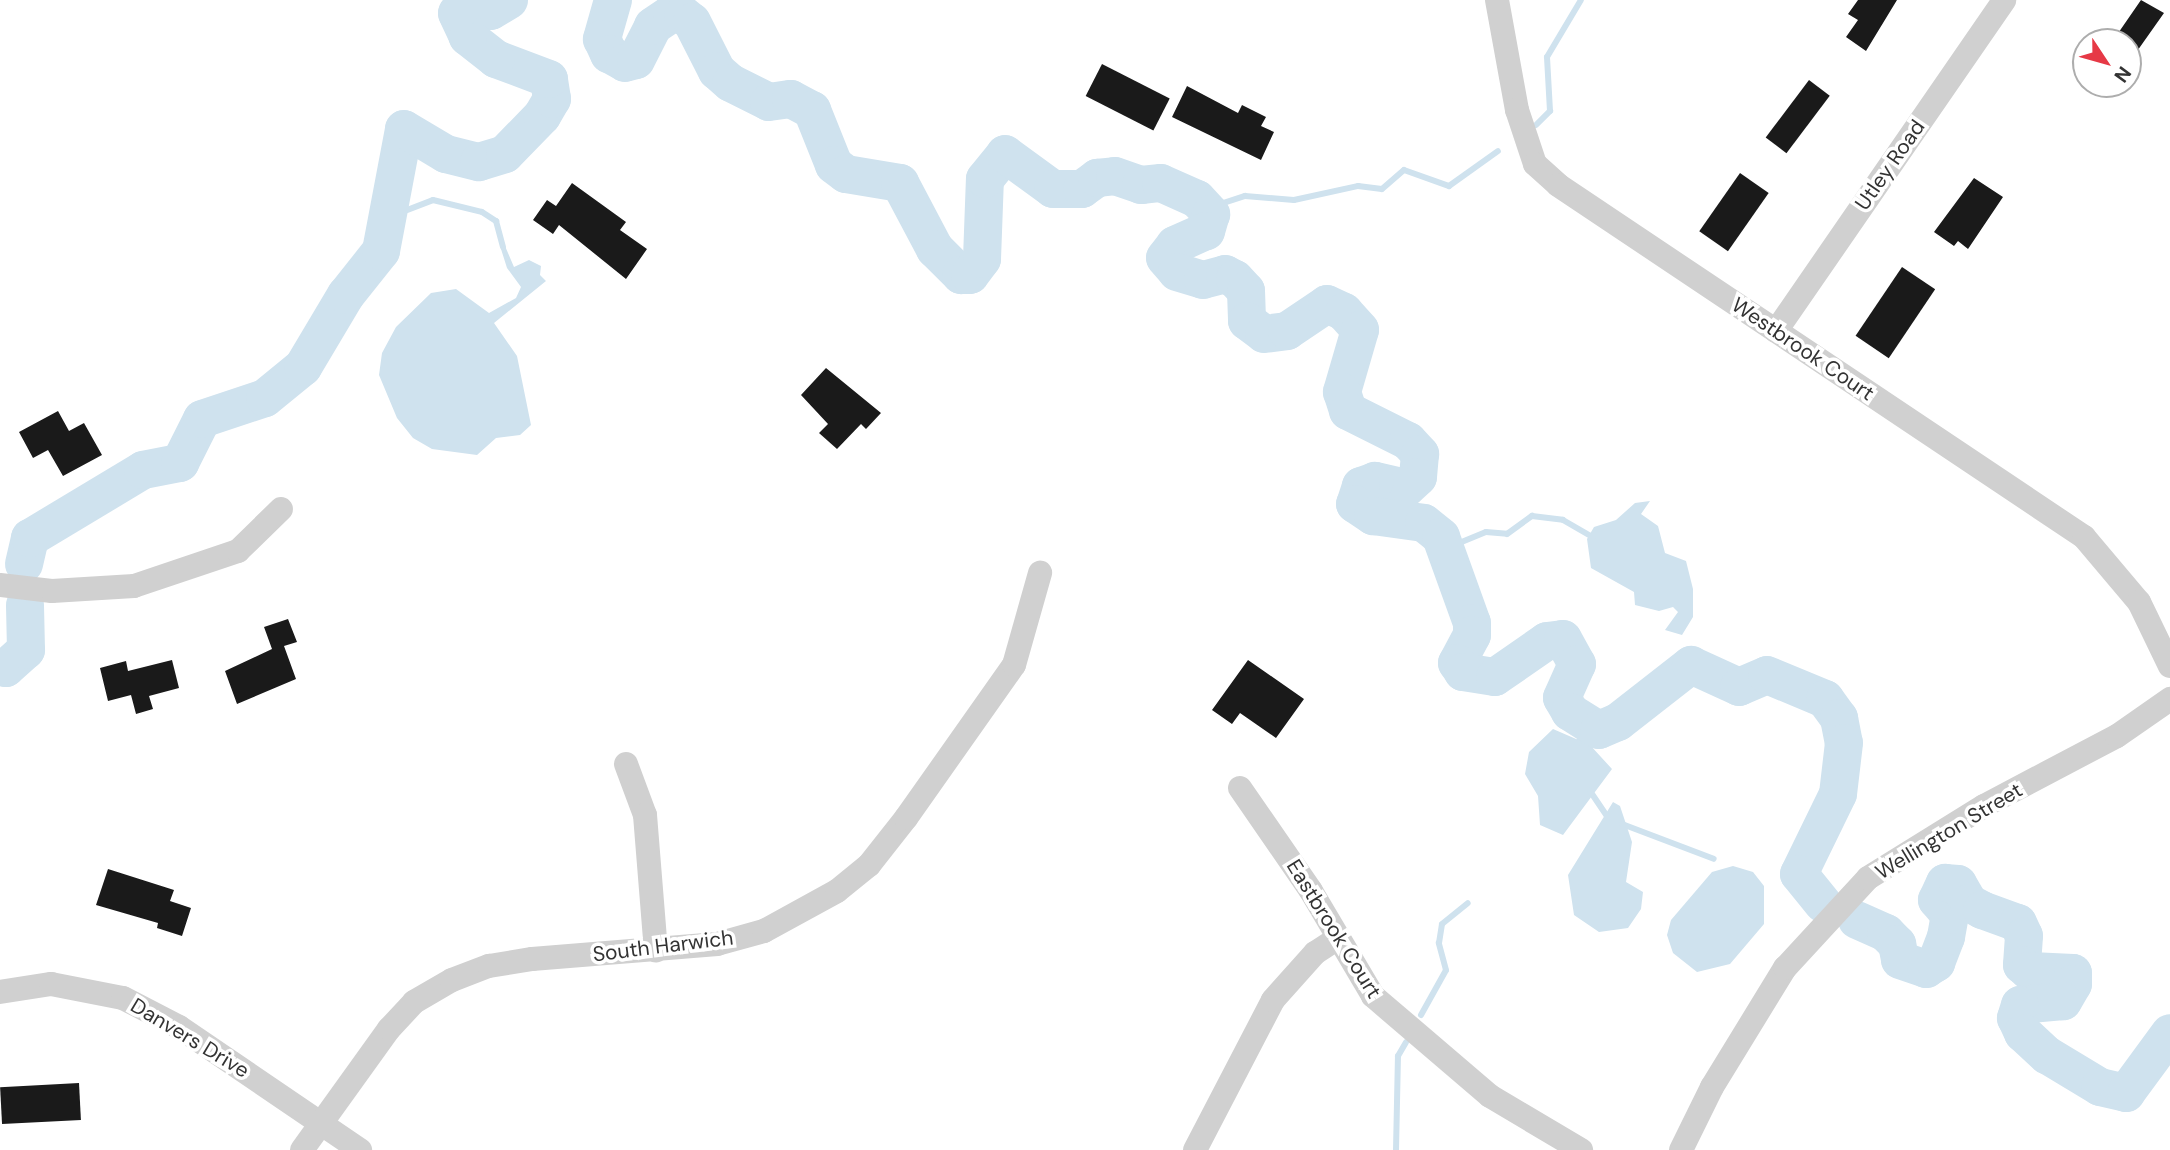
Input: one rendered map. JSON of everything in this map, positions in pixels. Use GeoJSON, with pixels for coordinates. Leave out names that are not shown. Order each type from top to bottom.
{"type":"FeatureCollection","features":[{"type":"Feature","properties":{"kind":"street","name":"Westbrook Court"},"geometry":{"type":"LineString","coordinates":[[1497,0],[1517,110],[1535,164],[1558,186],[2084,537],[2139,603],[2170,666]]}},
{"type":"Feature","properties":{"kind":"street","name":"Utley Road"},"geometry":{"type":"LineString","coordinates":[[1776,331],[2004,0]]}},
{"type":"Feature","properties":{"kind":"street"},"geometry":{"type":"LineString","coordinates":[[0,585],[52,591],[134,586],[238,551],[281,509]]}},
{"type":"Feature","properties":{"kind":"street","name":"South Harwich"},"geometry":{"type":"LineString","coordinates":[[302,1150],[389,1030],[414,1002],[452,981],[489,966],[532,959],[717,944],[764,931],[799,916],[869,865],[1014,665],[1040,573]]}},
{"type":"Feature","properties":{"kind":"street","name":"Wellington Street"},"geometry":{"type":"LineString","coordinates":[[1681,1150],[1712,1087],[1786,968],[1868,878],[1984,806],[2117,736],[2170,699]]}},
{"type":"Feature","properties":{"kind":"street"},"geometry":{"type":"LineString","coordinates":[[626,764],[645,815],[656,951]]}},
{"type":"Feature","properties":{"kind":"street","name":"Eastbrook Court"},"geometry":{"type":"LineString","coordinates":[[1240,788],[1373,996],[1425,1045],[1490,1096],[1581,1150]]}},
{"type":"Feature","properties":{"kind":"street"},"geometry":{"type":"LineString","coordinates":[[1195,1150],[1273,1000],[1295,972],[1338,938]]}},
{"type":"Feature","properties":{"kind":"street","name":"Danvers Drive"},"geometry":{"type":"LineString","coordinates":[[0,992],[51,984],[123,998],[179,1027],[360,1150]]}},
{"type":"Feature","properties":{"kind":"water"},"geometry":{"type":"Polygon","coordinates":[[[505,246],[514,267],[529,260],[541,266],[540,275],[546,281],[494,323],[517,356],[531,425],[520,435],[496,438],[477,455],[432,449],[413,438],[397,418],[379,375],[382,353],[396,327],[431,293],[456,289],[489,313],[516,298],[521,287],[507,268],[501,249],[505,246]]]}},
{"type":"Feature","properties":{"kind":"water"},"geometry":{"type":"Polygon","coordinates":[[[1650,501],[1641,514],[1658,526],[1665,553],[1686,561],[1693,589],[1693,617],[1682,635],[1665,630],[1678,612],[1673,607],[1659,611],[1635,605],[1634,592],[1591,568],[1587,539],[1594,527],[1616,520],[1635,503],[1650,501]]]}},
{"type":"Feature","properties":{"kind":"water"},"geometry":{"type":"Polygon","coordinates":[[[1553,729],[1590,745],[1612,769],[1563,835],[1540,825],[1538,796],[1525,774],[1529,752],[1553,729]]]}},
{"type":"Feature","properties":{"kind":"water"},"geometry":{"type":"Polygon","coordinates":[[[1613,802],[1620,806],[1632,842],[1626,882],[1643,892],[1641,909],[1628,928],[1599,932],[1574,915],[1568,875],[1613,802]]]}},
{"type":"Feature","properties":{"kind":"water"},"geometry":{"type":"Polygon","coordinates":[[[1733,866],[1753,872],[1764,886],[1764,924],[1730,964],[1697,972],[1673,953],[1667,935],[1671,920],[1712,872],[1733,866]]]}},
{"type":"Feature","properties":{"kind":"building"},"geometry":{"type":"Polygon","coordinates":[[[1858,0],[1897,0],[1866,51],[1846,37],[1858,20],[1848,14],[1858,0]]]}},
{"type":"Feature","properties":{"kind":"building"},"geometry":{"type":"Polygon","coordinates":[[[2141,0],[2164,13],[2142,44],[2142,28],[2122,28],[2141,0]]]}},
{"type":"Feature","properties":{"kind":"building"},"geometry":{"type":"Polygon","coordinates":[[[1102,64],[1170,99],[1153,131],[1086,96],[1102,64]]]}},
{"type":"Feature","properties":{"kind":"building"},"geometry":{"type":"Polygon","coordinates":[[[1809,80],[1830,96],[1786,153],[1766,138],[1809,80]]]}},
{"type":"Feature","properties":{"kind":"building"},"geometry":{"type":"Polygon","coordinates":[[[1187,86],[1238,113],[1242,105],[1266,117],[1261,126],[1274,132],[1261,160],[1172,117],[1187,86]]]}},
{"type":"Feature","properties":{"kind":"building"},"geometry":{"type":"Polygon","coordinates":[[[1740,173],[1769,193],[1728,251],[1699,231],[1740,173]]]}},
{"type":"Feature","properties":{"kind":"building"},"geometry":{"type":"Polygon","coordinates":[[[1974,178],[2003,197],[1968,249],[1958,241],[1954,246],[1934,232],[1974,178]]]}},
{"type":"Feature","properties":{"kind":"building"},"geometry":{"type":"Polygon","coordinates":[[[572,183],[626,222],[620,230],[647,249],[626,279],[559,225],[553,234],[533,220],[547,200],[556,206],[572,183]]]}},
{"type":"Feature","properties":{"kind":"building"},"geometry":{"type":"Polygon","coordinates":[[[1902,267],[1935,289],[1889,358],[1856,336],[1902,267]]]}},
{"type":"Feature","properties":{"kind":"building"},"geometry":{"type":"Polygon","coordinates":[[[826,368],[881,413],[866,429],[861,424],[837,449],[819,433],[828,424],[801,395],[826,368]]]}},
{"type":"Feature","properties":{"kind":"building"},"geometry":{"type":"Polygon","coordinates":[[[58,411],[69,431],[84,423],[102,455],[63,476],[48,450],[33,458],[19,432],[58,411]]]}},
{"type":"Feature","properties":{"kind":"building"},"geometry":{"type":"Polygon","coordinates":[[[288,619],[297,642],[284,646],[296,679],[237,704],[225,671],[272,649],[264,627],[288,619]]]}},
{"type":"Feature","properties":{"kind":"building"},"geometry":{"type":"Polygon","coordinates":[[[172,660],[179,688],[149,696],[153,709],[136,714],[131,695],[108,701],[100,668],[126,661],[128,671],[172,660]]]}},
{"type":"Feature","properties":{"kind":"building"},"geometry":{"type":"Polygon","coordinates":[[[1248,660],[1304,699],[1276,738],[1240,713],[1232,724],[1212,710],[1248,660]]]}},
{"type":"Feature","properties":{"kind":"building"},"geometry":{"type":"Polygon","coordinates":[[[108,869],[174,890],[170,901],[191,908],[182,936],[157,928],[158,923],[96,905],[108,869]]]}},
{"type":"Feature","properties":{"kind":"building"},"geometry":{"type":"Polygon","coordinates":[[[79,1083],[81,1120],[2,1124],[0,1087],[79,1083]]]}},
{"type":"Feature","properties":{"kind":"waterway"},"geometry":{"type":"LineString","coordinates":[[24,564],[30,538],[143,470],[180,463],[202,419],[265,398],[303,367],[346,295],[381,251],[404,129],[446,154],[479,162],[505,154],[542,116],[552,99],[549,79],[496,59],[468,37],[457,13],[466,0]]}},
{"type":"Feature","properties":{"kind":"waterway"},"geometry":{"type":"LineString","coordinates":[[475,0],[491,11],[509,0]]}},
{"type":"Feature","properties":{"kind":"waterway"},"geometry":{"type":"LineString","coordinates":[[613,0],[602,39],[609,54],[625,63],[636,60],[653,26],[672,13],[683,15],[692,22],[717,71],[731,83],[769,102],[791,99],[812,110],[834,165],[846,174],[900,183],[935,249],[961,275],[970,275],[982,259],[985,179],[1005,154],[1053,189],[1082,189],[1097,178],[1115,176],[1141,185],[1161,183],[1197,199],[1211,214],[1206,231],[1175,245],[1165,258],[1177,272],[1203,280],[1225,274],[1235,279],[1246,291],[1247,321],[1264,334],[1287,331],[1327,304],[1344,312],[1360,330],[1342,392],[1348,411],[1408,441],[1420,454],[1418,477],[1406,488],[1375,481],[1361,486],[1355,504],[1373,516],[1424,523],[1441,537],[1472,623],[1472,635],[1457,663],[1463,672],[1495,677],[1547,641],[1563,639],[1577,664],[1562,698],[1570,712],[1599,730],[1618,722],[1691,665],[1739,687],[1767,675],[1825,699],[1839,718],[1844,743],[1838,794],[1799,874],[1823,904]]}},
{"type":"Feature","properties":{"kind":"waterway"},"geometry":{"type":"LineString","coordinates":[[1536,125],[1550,111],[1547,57],[1581,0]]}},
{"type":"Feature","properties":{"kind":"waterway"},"geometry":{"type":"LineString","coordinates":[[1208,208],[1245,196],[1294,200],[1358,186],[1382,189],[1404,170],[1449,186],[1498,151]]}},
{"type":"Feature","properties":{"kind":"waterway"},"geometry":{"type":"LineString","coordinates":[[389,217],[433,200],[482,212],[496,221],[503,247]]}},
{"type":"Feature","properties":{"kind":"waterway"},"geometry":{"type":"LineString","coordinates":[[1447,548],[1486,532],[1507,534],[1532,516],[1563,520],[1592,537]]}},
{"type":"Feature","properties":{"kind":"waterway"},"geometry":{"type":"LineString","coordinates":[[0,667],[6,668],[26,650],[25,605]]}},
{"type":"Feature","properties":{"kind":"waterway"},"geometry":{"type":"LineString","coordinates":[[1579,743],[1583,722]]}},
{"type":"Feature","properties":{"kind":"waterway"},"geometry":{"type":"LineString","coordinates":[[1590,791],[1608,818]]}},
{"type":"Feature","properties":{"kind":"waterway"},"geometry":{"type":"LineString","coordinates":[[1622,824],[1714,859]]}},
{"type":"Feature","properties":{"kind":"waterway"},"geometry":{"type":"LineString","coordinates":[[1857,920],[1886,933],[1897,944],[1900,960],[1926,969],[1936,963],[1946,937],[1950,915],[1937,900],[1945,883],[1958,884],[1969,903],[2018,923],[2024,936],[2022,965],[2029,971],[2073,973],[2073,984],[2063,1001],[2020,1005],[2016,1018],[2023,1033],[2047,1055],[2100,1087],[2126,1093],[2170,1033]]}},
{"type":"Feature","properties":{"kind":"waterway"},"geometry":{"type":"LineString","coordinates":[[1421,1015],[1446,970],[1439,943],[1442,924],[1468,903]]}},
{"type":"Feature","properties":{"kind":"waterway"},"geometry":{"type":"LineString","coordinates":[[1396,1150],[1398,1056],[1406,1042]]}}]}
